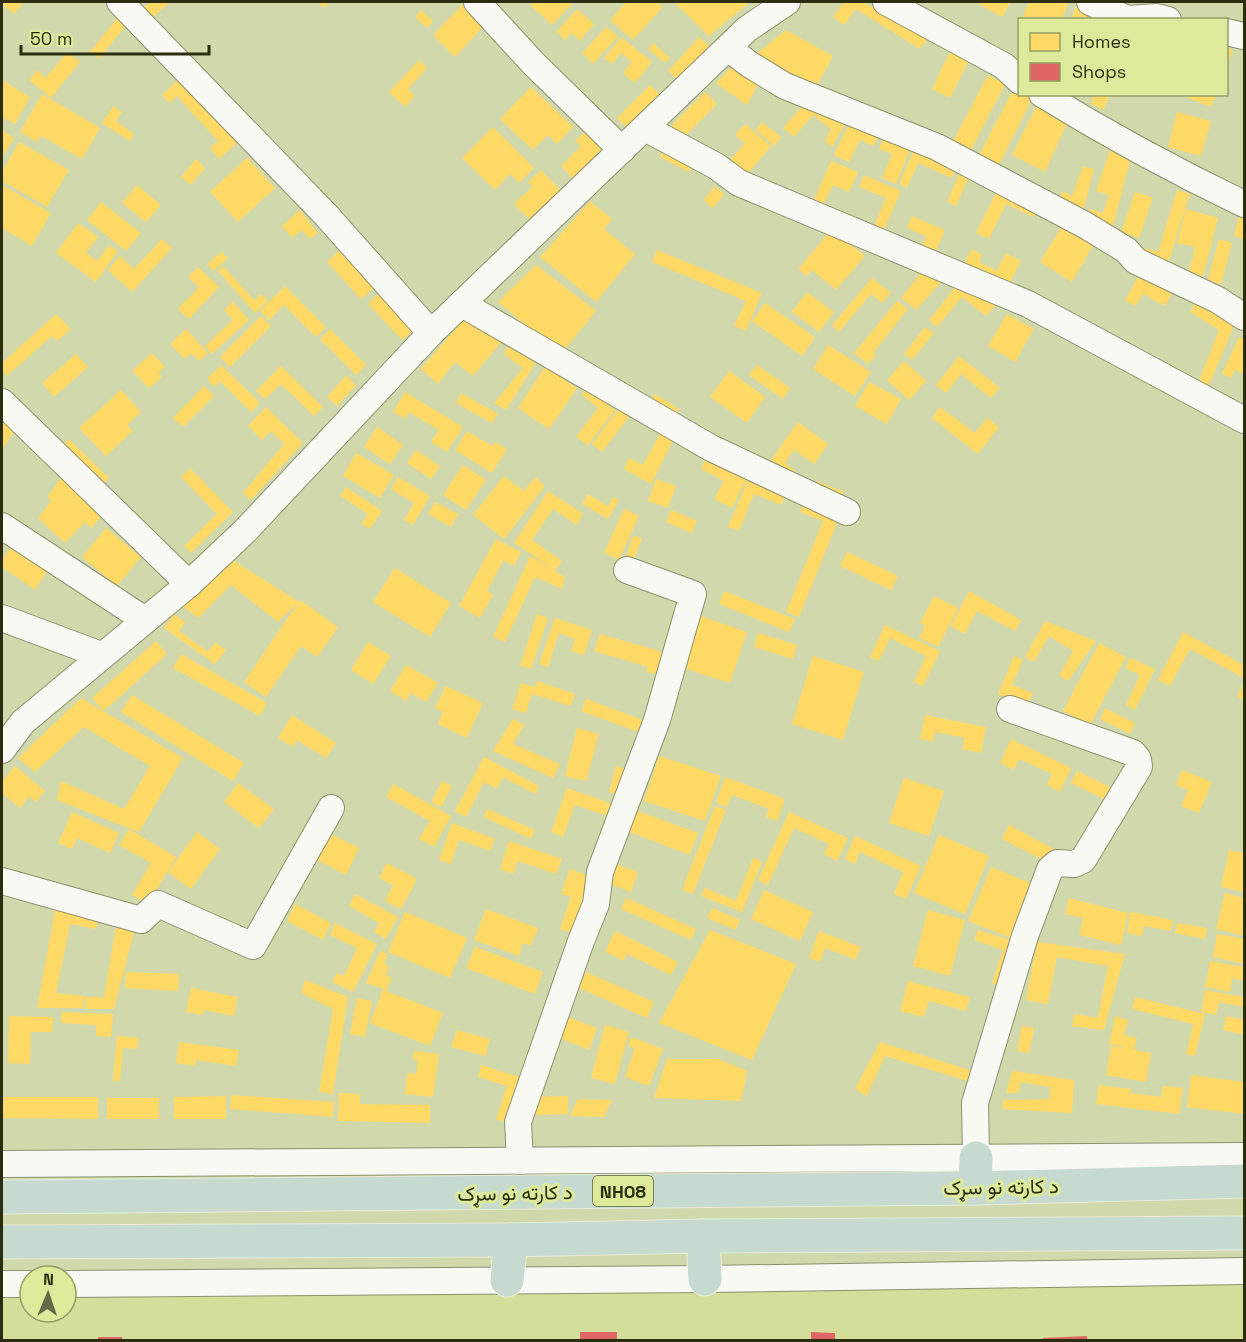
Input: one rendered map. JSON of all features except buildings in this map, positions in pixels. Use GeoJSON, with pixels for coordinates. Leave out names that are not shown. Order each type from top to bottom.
{"type":"FeatureCollection","features":[{"type":"Feature","properties":{"kind":"highway","name":"د کارته نو سړک"},"geometry":{"type":"LineString","coordinates":[[2,1197],[976,1173],[1245,1181]]}},
{"type":"Feature","properties":{"kind":"highway"},"geometry":{"type":"LineString","coordinates":[[2,1242],[1245,1233]]}},
{"type":"Feature","properties":{"kind":"highway"},"geometry":{"type":"LineString","coordinates":[[703,1236],[705,1279]]}},
{"type":"Feature","properties":{"kind":"highway"},"geometry":{"type":"LineString","coordinates":[[507,1280],[511,1240]]}},
{"type":"Feature","properties":{"kind":"street"},"geometry":{"type":"LineString","coordinates":[[120,2],[326,215],[431,333]]}},
{"type":"Feature","properties":{"kind":"street"},"geometry":{"type":"LineString","coordinates":[[477,2],[533,63],[621,150]]}},
{"type":"Feature","properties":{"kind":"street"},"geometry":{"type":"LineString","coordinates":[[2,750],[23,722],[189,584],[245,531],[431,333],[747,29],[787,2]]}},
{"type":"Feature","properties":{"kind":"street"},"geometry":{"type":"LineString","coordinates":[[886,2],[1004,66],[1018,79]]}},
{"type":"Feature","properties":{"kind":"street"},"geometry":{"type":"LineString","coordinates":[[1090,2],[1125,18]]}},
{"type":"Feature","properties":{"kind":"street"},"geometry":{"type":"LineString","coordinates":[[1142,18],[1161,18]]}},
{"type":"Feature","properties":{"kind":"street"},"geometry":{"type":"LineString","coordinates":[[1228,32],[1245,36]]}},
{"type":"Feature","properties":{"kind":"street"},"geometry":{"type":"LineString","coordinates":[[728,48],[785,86],[937,147],[1085,225],[1126,250],[1136,261],[1218,300],[1245,317]]}},
{"type":"Feature","properties":{"kind":"street"},"geometry":{"type":"LineString","coordinates":[[1045,96],[1086,121],[1208,187],[1245,204]]}},
{"type":"Feature","properties":{"kind":"street"},"geometry":{"type":"LineString","coordinates":[[645,128],[716,166],[738,183],[1028,304],[1245,420]]}},
{"type":"Feature","properties":{"kind":"street"},"geometry":{"type":"LineString","coordinates":[[462,304],[711,448],[847,512]]}},
{"type":"Feature","properties":{"kind":"street"},"geometry":{"type":"LineString","coordinates":[[2,402],[189,584]]}},
{"type":"Feature","properties":{"kind":"street"},"geometry":{"type":"LineString","coordinates":[[2,526],[145,620]]}},
{"type":"Feature","properties":{"kind":"street"},"geometry":{"type":"LineString","coordinates":[[520,1161],[518,1122],[577,951],[596,904],[600,872],[657,720],[693,594],[627,570]]}},
{"type":"Feature","properties":{"kind":"street"},"geometry":{"type":"LineString","coordinates":[[2,618],[101,655]]}},
{"type":"Feature","properties":{"kind":"street"},"geometry":{"type":"LineString","coordinates":[[976,1173],[975,1103],[1025,936],[1050,869],[1056,863],[1074,864],[1083,860],[1138,767],[1138,759],[1133,753],[1010,708]]}},
{"type":"Feature","properties":{"kind":"street"},"geometry":{"type":"LineString","coordinates":[[2,880],[141,920],[158,904],[253,946],[331,808]]}},
{"type":"Feature","properties":{"kind":"street"},"geometry":{"type":"LineString","coordinates":[[2,1164],[520,1161],[976,1173],[1245,1156]]}},
{"type":"Feature","properties":{"kind":"street"},"geometry":{"type":"LineString","coordinates":[[78,1284],[705,1279],[1245,1271]]}},
{"type":"Feature","properties":{"kind":"street"},"geometry":{"type":"LineString","coordinates":[[2,1284],[18,1284]]}},
{"type":"Feature","properties":{"kind":"shaded area"},"geometry":{"type":"Polygon","coordinates":[[[1244,1271],[1244,1340],[2,1340],[2,1284],[18,1284],[18,1324],[78,1324],[78,1284],[1244,1271]]]}}]}
